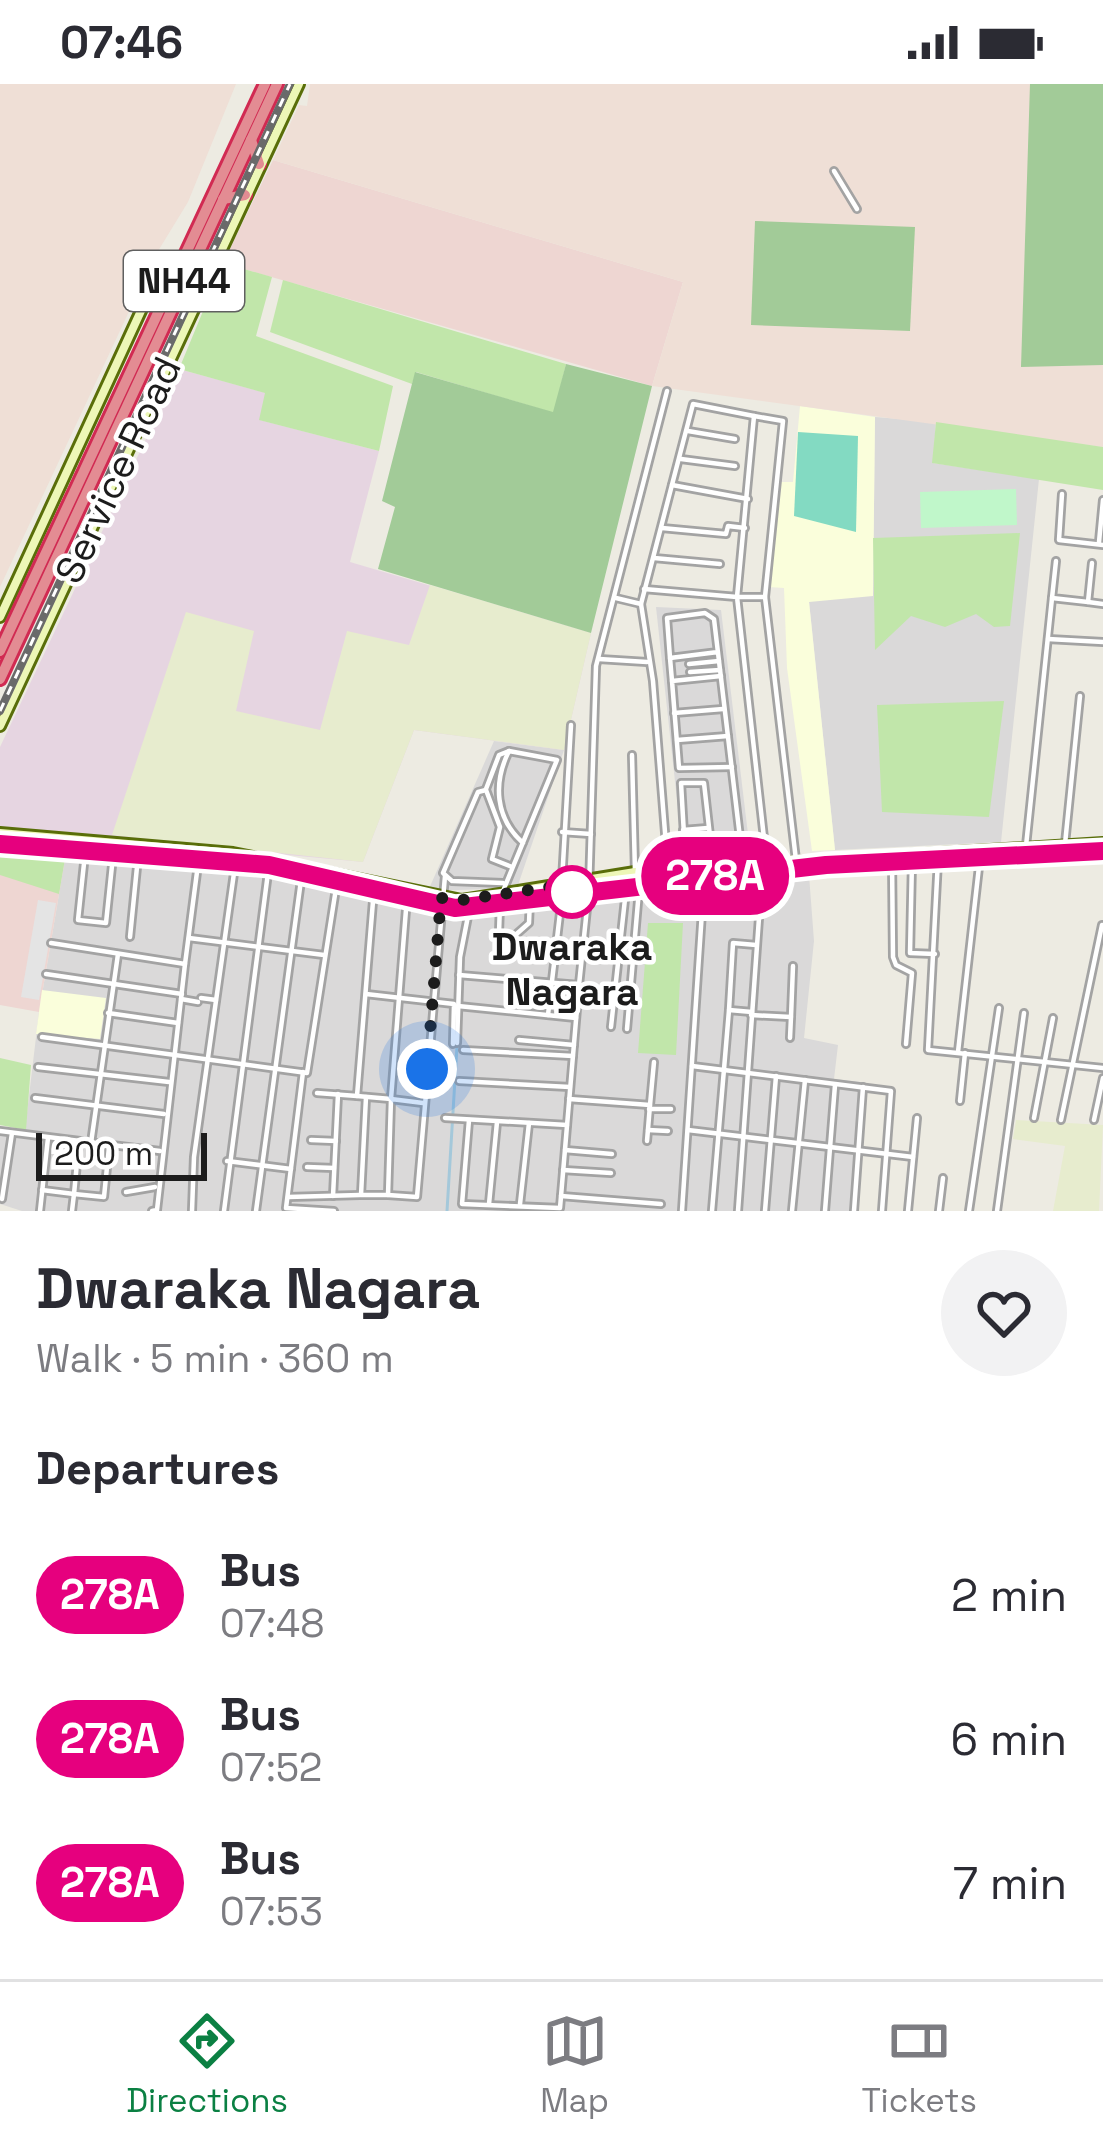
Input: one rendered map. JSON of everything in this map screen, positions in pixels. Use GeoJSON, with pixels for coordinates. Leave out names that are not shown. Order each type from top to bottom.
{"type":"FeatureCollection","features":[{"type":"Feature","properties":{"kind":"highway","name":"NH44"},"geometry":{"type":"LineString","coordinates":[[0,680],[172,283],[265,84]]}},
{"type":"Feature","properties":{"kind":"highway","name":"NH44"},"geometry":{"type":"LineString","coordinates":[[0,651],[277,84]]}},
{"type":"Feature","properties":{"kind":"highway"},"geometry":{"type":"LineString","coordinates":[[251,140],[259,164]]}},
{"type":"Feature","properties":{"kind":"highway"},"geometry":{"type":"LineString","coordinates":[[223,200],[245,195]]}},
{"type":"Feature","properties":{"kind":"main road","name":"Service Road"},"geometry":{"type":"LineString","coordinates":[[0,726],[299,84]]}},
{"type":"Feature","properties":{"kind":"main road"},"geometry":{"type":"LineString","coordinates":[[0,617],[146,300],[154,286],[172,283]]}},
{"type":"Feature","properties":{"kind":"main road"},"geometry":{"type":"LineString","coordinates":[[0,833],[288,861],[407,897],[440,901],[480,901],[502,893],[589,885],[635,872],[707,872],[1026,846],[1103,847]]}},
{"type":"Feature","properties":{"kind":"main road"},"geometry":{"type":"LineString","coordinates":[[0,844],[200,854],[440,901]]}},
{"type":"Feature","properties":{"kind":"main road"},"geometry":{"type":"LineString","coordinates":[[589,885],[640,884],[796,861],[938,860],[1103,847]]}},
{"type":"Feature","properties":{"kind":"main road"},"geometry":{"type":"LineString","coordinates":[[502,893],[530,899],[562,889]]}},
{"type":"Feature","properties":{"kind":"street"},"geometry":{"type":"LineString","coordinates":[[834,171],[857,209]]}},
{"type":"Feature","properties":{"kind":"street"},"geometry":{"type":"LineString","coordinates":[[469,1120],[462,1204],[560,1208],[589,885],[598,659],[667,391]]}},
{"type":"Feature","properties":{"kind":"street"},"geometry":{"type":"LineString","coordinates":[[668,870],[641,604],[693,404],[783,421],[765,597],[796,861]]}},
{"type":"Feature","properties":{"kind":"street"},"geometry":{"type":"LineString","coordinates":[[738,1211],[762,867],[737,597],[754,416]]}},
{"type":"Feature","properties":{"kind":"street"},"geometry":{"type":"LineString","coordinates":[[687,430],[735,439]]}},
{"type":"Feature","properties":{"kind":"street"},"geometry":{"type":"LineString","coordinates":[[679,459],[735,466]]}},
{"type":"Feature","properties":{"kind":"street"},"geometry":{"type":"LineString","coordinates":[[672,485],[748,499]]}},
{"type":"Feature","properties":{"kind":"street"},"geometry":{"type":"LineString","coordinates":[[1062,494],[1059,540],[1101,544],[1103,500]]}},
{"type":"Feature","properties":{"kind":"street"},"geometry":{"type":"LineString","coordinates":[[660,528],[726,535],[728,526],[745,528]]}},
{"type":"Feature","properties":{"kind":"street"},"geometry":{"type":"LineString","coordinates":[[652,558],[720,564]]}},
{"type":"Feature","properties":{"kind":"street"},"geometry":{"type":"LineString","coordinates":[[1026,846],[1056,561]]}},
{"type":"Feature","properties":{"kind":"street"},"geometry":{"type":"LineString","coordinates":[[1088,602],[1092,563]]}},
{"type":"Feature","properties":{"kind":"street"},"geometry":{"type":"LineString","coordinates":[[644,589],[765,597]]}},
{"type":"Feature","properties":{"kind":"street"},"geometry":{"type":"LineString","coordinates":[[616,598],[641,604]]}},
{"type":"Feature","properties":{"kind":"street"},"geometry":{"type":"LineString","coordinates":[[1052,598],[1103,604]]}},
{"type":"Feature","properties":{"kind":"street"},"geometry":{"type":"LineString","coordinates":[[732,767],[681,770],[666,622],[672,615],[711,615],[721,673],[744,867]]}},
{"type":"Feature","properties":{"kind":"street"},"geometry":{"type":"LineString","coordinates":[[1048,639],[1103,642]]}},
{"type":"Feature","properties":{"kind":"street"},"geometry":{"type":"LineString","coordinates":[[670,658],[718,652]]}},
{"type":"Feature","properties":{"kind":"street"},"geometry":{"type":"LineString","coordinates":[[598,659],[649,662]]}},
{"type":"Feature","properties":{"kind":"street"},"geometry":{"type":"LineString","coordinates":[[719,661],[690,668],[721,673]]}},
{"type":"Feature","properties":{"kind":"street"},"geometry":{"type":"LineString","coordinates":[[672,681],[721,673]]}},
{"type":"Feature","properties":{"kind":"street"},"geometry":{"type":"LineString","coordinates":[[1065,844],[1080,696]]}},
{"type":"Feature","properties":{"kind":"street"},"geometry":{"type":"LineString","coordinates":[[674,713],[725,709]]}},
{"type":"Feature","properties":{"kind":"street"},"geometry":{"type":"LineString","coordinates":[[548,1015],[562,889],[571,725]]}},
{"type":"Feature","properties":{"kind":"street"},"geometry":{"type":"LineString","coordinates":[[676,740],[728,736]]}},
{"type":"Feature","properties":{"kind":"street"},"geometry":{"type":"LineString","coordinates":[[509,751],[499,780],[500,804],[503,820],[523,843]]}},
{"type":"Feature","properties":{"kind":"street"},"geometry":{"type":"LineString","coordinates":[[287,1197],[417,1197],[445,876],[475,795],[486,790],[499,755],[509,751],[557,760],[502,893],[499,933],[512,938],[529,923],[530,899]]}},
{"type":"Feature","properties":{"kind":"street"},"geometry":{"type":"LineString","coordinates":[[632,755],[635,872]]}},
{"type":"Feature","properties":{"kind":"street"},"geometry":{"type":"LineString","coordinates":[[682,1211],[712,854],[704,783],[684,782],[687,854],[712,854]]}},
{"type":"Feature","properties":{"kind":"street"},"geometry":{"type":"LineString","coordinates":[[486,790],[497,806],[500,827],[492,860],[512,867]]}},
{"type":"Feature","properties":{"kind":"street"},"geometry":{"type":"LineString","coordinates":[[683,830],[709,828]]}},
{"type":"Feature","properties":{"kind":"street"},"geometry":{"type":"LineString","coordinates":[[562,832],[591,834]]}},
{"type":"Feature","properties":{"kind":"street"},"geometry":{"type":"LineString","coordinates":[[76,930],[86,848]]}},
{"type":"Feature","properties":{"kind":"street"},"geometry":{"type":"LineString","coordinates":[[724,850],[741,849]]}},
{"type":"Feature","properties":{"kind":"street"},"geometry":{"type":"LineString","coordinates":[[105,934],[114,850]]}},
{"type":"Feature","properties":{"kind":"street"},"geometry":{"type":"LineString","coordinates":[[130,937],[139,852]]}},
{"type":"Feature","properties":{"kind":"street"},"geometry":{"type":"LineString","coordinates":[[152,1211],[157,1210],[164,1114],[200,854]]}},
{"type":"Feature","properties":{"kind":"street"},"geometry":{"type":"LineString","coordinates":[[892,858],[893,957],[896,965],[912,973],[906,1043]]}},
{"type":"Feature","properties":{"kind":"street"},"geometry":{"type":"LineString","coordinates":[[960,1101],[980,858]]}},
{"type":"Feature","properties":{"kind":"street"},"geometry":{"type":"LineString","coordinates":[[938,860],[928,1050],[1103,1068]]}},
{"type":"Feature","properties":{"kind":"street"},"geometry":{"type":"LineString","coordinates":[[912,861],[910,953],[935,954]]}},
{"type":"Feature","properties":{"kind":"street"},"geometry":{"type":"LineString","coordinates":[[193,1211],[208,1057],[236,862]]}},
{"type":"Feature","properties":{"kind":"street"},"geometry":{"type":"LineString","coordinates":[[224,1211],[269,865]]}},
{"type":"Feature","properties":{"kind":"street"},"geometry":{"type":"LineString","coordinates":[[256,1211],[302,873]]}},
{"type":"Feature","properties":{"kind":"street"},"geometry":{"type":"LineString","coordinates":[[445,876],[490,884],[502,893]]}},
{"type":"Feature","properties":{"kind":"street"},"geometry":{"type":"LineString","coordinates":[[334,1211],[286,1208],[304,1072],[338,882]]}},
{"type":"Feature","properties":{"kind":"street"},"geometry":{"type":"LineString","coordinates":[[365,994],[454,1004],[455,1044],[459,975],[480,901],[490,884]]}},
{"type":"Feature","properties":{"kind":"street"},"geometry":{"type":"LineString","coordinates":[[627,1029],[640,884]]}},
{"type":"Feature","properties":{"kind":"street"},"geometry":{"type":"LineString","coordinates":[[610,1028],[627,885]]}},
{"type":"Feature","properties":{"kind":"street"},"geometry":{"type":"LineString","coordinates":[[357,1096],[374,887]]}},
{"type":"Feature","properties":{"kind":"street"},"geometry":{"type":"LineString","coordinates":[[388,1195],[407,897]]}},
{"type":"Feature","properties":{"kind":"street"},"geometry":{"type":"LineString","coordinates":[[78,920],[106,923]]}},
{"type":"Feature","properties":{"kind":"street"},"geometry":{"type":"LineString","coordinates":[[1060,1120],[1102,925]]}},
{"type":"Feature","properties":{"kind":"street"},"geometry":{"type":"LineString","coordinates":[[189,938],[324,955]]}},
{"type":"Feature","properties":{"kind":"street"},"geometry":{"type":"LineString","coordinates":[[51,943],[185,964]]}},
{"type":"Feature","properties":{"kind":"street"},"geometry":{"type":"LineString","coordinates":[[712,1211],[733,943],[756,945]]}},
{"type":"Feature","properties":{"kind":"street"},"geometry":{"type":"LineString","coordinates":[[91,1143],[118,954]]}},
{"type":"Feature","properties":{"kind":"street"},"geometry":{"type":"LineString","coordinates":[[790,1038],[793,966]]}},
{"type":"Feature","properties":{"kind":"street"},"geometry":{"type":"LineString","coordinates":[[46,974],[216,1000]]}},
{"type":"Feature","properties":{"kind":"street"},"geometry":{"type":"LineString","coordinates":[[459,975],[579,986]]}},
{"type":"Feature","properties":{"kind":"street"},"geometry":{"type":"LineString","coordinates":[[458,1006],[576,1018]]}},
{"type":"Feature","properties":{"kind":"street"},"geometry":{"type":"LineString","coordinates":[[969,1211],[999,1008]]}},
{"type":"Feature","properties":{"kind":"street"},"geometry":{"type":"LineString","coordinates":[[729,1010],[791,1017]]}},
{"type":"Feature","properties":{"kind":"street"},"geometry":{"type":"LineString","coordinates":[[997,1211],[1024,1012]]}},
{"type":"Feature","properties":{"kind":"street"},"geometry":{"type":"LineString","coordinates":[[108,1013],[178,1023]]}},
{"type":"Feature","properties":{"kind":"street"},"geometry":{"type":"LineString","coordinates":[[1034,1118],[1053,1018]]}},
{"type":"Feature","properties":{"kind":"street"},"geometry":{"type":"LineString","coordinates":[[42,1037],[304,1072]]}},
{"type":"Feature","properties":{"kind":"street"},"geometry":{"type":"LineString","coordinates":[[519,1040],[574,1045]]}},
{"type":"Feature","properties":{"kind":"street"},"geometry":{"type":"LineString","coordinates":[[463,1050],[573,1056]]}},
{"type":"Feature","properties":{"kind":"street"},"geometry":{"type":"LineString","coordinates":[[647,1141],[654,1062]]}},
{"type":"Feature","properties":{"kind":"street"},"geometry":{"type":"LineString","coordinates":[[692,1066],[891,1091],[882,1211]]}},
{"type":"Feature","properties":{"kind":"street"},"geometry":{"type":"LineString","coordinates":[[38,1067],[169,1082]]}},
{"type":"Feature","properties":{"kind":"street"},"geometry":{"type":"LineString","coordinates":[[765,1211],[776,1076]]}},
{"type":"Feature","properties":{"kind":"street"},"geometry":{"type":"LineString","coordinates":[[1094,1120],[1103,1078]]}},
{"type":"Feature","properties":{"kind":"street"},"geometry":{"type":"LineString","coordinates":[[792,1211],[805,1080]]}},
{"type":"Feature","properties":{"kind":"street"},"geometry":{"type":"LineString","coordinates":[[459,1081],[570,1087]]}},
{"type":"Feature","properties":{"kind":"street"},"geometry":{"type":"LineString","coordinates":[[825,1211],[836,1084]]}},
{"type":"Feature","properties":{"kind":"street"},"geometry":{"type":"LineString","coordinates":[[854,1211],[863,1088]]}},
{"type":"Feature","properties":{"kind":"street"},"geometry":{"type":"LineString","coordinates":[[316,1093],[424,1103]]}},
{"type":"Feature","properties":{"kind":"street"},"geometry":{"type":"LineString","coordinates":[[333,1196],[338,1094]]}},
{"type":"Feature","properties":{"kind":"street"},"geometry":{"type":"LineString","coordinates":[[361,1195],[366,1097]]}},
{"type":"Feature","properties":{"kind":"street"},"geometry":{"type":"LineString","coordinates":[[35,1098],[164,1114]]}},
{"type":"Feature","properties":{"kind":"street"},"geometry":{"type":"LineString","coordinates":[[569,1099],[671,1109]]}},
{"type":"Feature","properties":{"kind":"street"},"geometry":{"type":"LineString","coordinates":[[445,1118],[567,1125]]}},
{"type":"Feature","properties":{"kind":"street"},"geometry":{"type":"LineString","coordinates":[[908,1211],[917,1118]]}},
{"type":"Feature","properties":{"kind":"street"},"geometry":{"type":"LineString","coordinates":[[489,1204],[497,1122]]}},
{"type":"Feature","properties":{"kind":"street"},"geometry":{"type":"LineString","coordinates":[[520,1204],[529,1123]]}},
{"type":"Feature","properties":{"kind":"street"},"geometry":{"type":"LineString","coordinates":[[648,1130],[668,1131]]}},
{"type":"Feature","properties":{"kind":"street"},"geometry":{"type":"LineString","coordinates":[[688,1130],[914,1157]]}},
{"type":"Feature","properties":{"kind":"street"},"geometry":{"type":"LineString","coordinates":[[0,1131],[160,1150]]}},
{"type":"Feature","properties":{"kind":"street"},"geometry":{"type":"LineString","coordinates":[[2,1199],[12,1133]]}},
{"type":"Feature","properties":{"kind":"street"},"geometry":{"type":"LineString","coordinates":[[40,1211],[48,1138]]}},
{"type":"Feature","properties":{"kind":"street"},"geometry":{"type":"LineString","coordinates":[[311,1140],[336,1141]]}},
{"type":"Feature","properties":{"kind":"street"},"geometry":{"type":"LineString","coordinates":[[72,1211],[80,1142]]}},
{"type":"Feature","properties":{"kind":"street"},"geometry":{"type":"LineString","coordinates":[[42,1190],[104,1197],[109,1144]]}},
{"type":"Feature","properties":{"kind":"street"},"geometry":{"type":"LineString","coordinates":[[565,1150],[612,1154]]}},
{"type":"Feature","properties":{"kind":"street"},"geometry":{"type":"LineString","coordinates":[[227,1161],[291,1169]]}},
{"type":"Feature","properties":{"kind":"street"},"geometry":{"type":"LineString","coordinates":[[307,1167],[334,1168]]}},
{"type":"Feature","properties":{"kind":"street"},"geometry":{"type":"LineString","coordinates":[[563,1169],[611,1173]]}},
{"type":"Feature","properties":{"kind":"street"},"geometry":{"type":"LineString","coordinates":[[939,1211],[944,1178]]}},
{"type":"Feature","properties":{"kind":"street"},"geometry":{"type":"LineString","coordinates":[[126,1192],[156,1187]]}},
{"type":"Feature","properties":{"kind":"street"},"geometry":{"type":"LineString","coordinates":[[561,1196],[661,1204]]}},
{"type":"Feature","properties":{"kind":"shaded area"},"geometry":{"type":"Polygon","coordinates":[[[0,84],[236,84],[188,202],[155,256],[0,587],[0,84]]]}},
{"type":"Feature","properties":{"kind":"shaded area"},"geometry":{"type":"Polygon","coordinates":[[[310,84],[1103,84],[1103,447],[652,386],[683,282],[273,160],[299,105],[307,106],[310,84]]]}},
{"type":"Feature","properties":{"kind":"shaded area"},"geometry":{"type":"Polygon","coordinates":[[[273,160],[683,282],[652,386],[223,263],[273,160]]]}},
{"type":"Feature","properties":{"kind":"shaded area"},"geometry":{"type":"Polygon","coordinates":[[[179,369],[266,393],[260,420],[379,451],[350,562],[591,633],[564,750],[414,730],[363,862],[0,828],[0,747],[179,369]]]}},
{"type":"Feature","properties":{"kind":"shaded area"},"geometry":{"type":"Polygon","coordinates":[[[800,406],[875,417],[873,596],[809,602],[835,850],[812,851],[787,668],[784,588],[769,587],[781,482],[793,482],[800,406]]]}},
{"type":"Feature","properties":{"kind":"shaded area"},"geometry":{"type":"Polygon","coordinates":[[[875,417],[936,422],[933,463],[1039,479],[1001,842],[835,850],[809,601],[873,595],[875,417]]]}},
{"type":"Feature","properties":{"kind":"shaded area"},"geometry":{"type":"Polygon","coordinates":[[[430,585],[591,633],[564,750],[414,730],[363,862],[112,835],[186,612],[254,631],[236,711],[320,730],[347,631],[409,645],[430,585]]]}},
{"type":"Feature","properties":{"kind":"shaded area"},"geometry":{"type":"Polygon","coordinates":[[[656,607],[721,610],[751,859],[684,864],[656,607]]]}},
{"type":"Feature","properties":{"kind":"shaded area"},"geometry":{"type":"Polygon","coordinates":[[[494,741],[564,750],[517,888],[428,891],[494,741]]]}},
{"type":"Feature","properties":{"kind":"shaded area"},"geometry":{"type":"Polygon","coordinates":[[[0,850],[66,853],[39,1012],[0,1005],[0,850]]]}},
{"type":"Feature","properties":{"kind":"shaded area"},"geometry":{"type":"Polygon","coordinates":[[[66,853],[273,872],[456,912],[615,890],[809,875],[814,941],[804,1038],[838,1045],[834,1079],[860,1082],[854,1211],[22,1211],[0,1204],[0,1135],[24,1138],[66,853]]]}},
{"type":"Feature","properties":{"kind":"shaded area"},"geometry":{"type":"Polygon","coordinates":[[[38,900],[56,903],[39,1000],[21,997],[38,900]]]}},
{"type":"Feature","properties":{"kind":"shaded area"},"geometry":{"type":"Polygon","coordinates":[[[42,990],[106,998],[100,1039],[36,1034],[42,990]]]}},
{"type":"Feature","properties":{"kind":"shaded area"},"geometry":{"type":"Polygon","coordinates":[[[1016,1120],[1103,1125],[1099,1211],[1053,1211],[1065,1146],[1013,1139],[1016,1120]]]}},
{"type":"Feature","properties":{"kind":"green space"},"geometry":{"type":"Polygon","coordinates":[[[1030,84],[1103,84],[1103,365],[1021,367],[1030,84]]]}},
{"type":"Feature","properties":{"kind":"green space"},"geometry":{"type":"Polygon","coordinates":[[[755,221],[915,227],[910,331],[751,325],[755,221]]]}},
{"type":"Feature","properties":{"kind":"green space"},"geometry":{"type":"Polygon","coordinates":[[[223,263],[272,277],[256,336],[393,386],[379,451],[259,420],[265,393],[179,369],[223,263]]]}},
{"type":"Feature","properties":{"kind":"green space"},"geometry":{"type":"Polygon","coordinates":[[[283,280],[566,364],[554,413],[416,372],[412,384],[270,332],[283,280]]]}},
{"type":"Feature","properties":{"kind":"green space"},"geometry":{"type":"Polygon","coordinates":[[[566,364],[652,386],[591,633],[378,569],[395,507],[382,501],[415,372],[553,412],[566,364]]]}},
{"type":"Feature","properties":{"kind":"green space"},"geometry":{"type":"Polygon","coordinates":[[[936,422],[1103,447],[1103,490],[932,463],[936,422]]]}},
{"type":"Feature","properties":{"kind":"green space"},"geometry":{"type":"Polygon","coordinates":[[[798,432],[858,436],[856,532],[794,516],[798,432]]]}},
{"type":"Feature","properties":{"kind":"green space"},"geometry":{"type":"Polygon","coordinates":[[[1016,489],[1017,525],[921,528],[920,492],[1016,489]]]}},
{"type":"Feature","properties":{"kind":"green space"},"geometry":{"type":"Polygon","coordinates":[[[1020,533],[1010,626],[994,627],[976,614],[945,627],[911,616],[875,650],[873,538],[1020,533]]]}},
{"type":"Feature","properties":{"kind":"green space"},"geometry":{"type":"Polygon","coordinates":[[[1004,701],[989,817],[882,812],[877,705],[1004,701]]]}},
{"type":"Feature","properties":{"kind":"green space"},"geometry":{"type":"Polygon","coordinates":[[[0,850],[66,853],[59,894],[0,875],[0,850]]]}},
{"type":"Feature","properties":{"kind":"green space"},"geometry":{"type":"Polygon","coordinates":[[[648,923],[683,923],[676,1055],[638,1053],[648,923]]]}},
{"type":"Feature","properties":{"kind":"green space"},"geometry":{"type":"Polygon","coordinates":[[[0,1058],[31,1065],[26,1130],[0,1125],[0,1058]]]}},
{"type":"Feature","properties":{"kind":"waterway"},"geometry":{"type":"LineString","coordinates":[[447,1211],[457,1046]]}},
{"type":"Feature","properties":{"kind":"railway"},"geometry":{"type":"LineString","coordinates":[[0,711],[290,84]]}},
{"type":"Feature","properties":{"kind":"bus line","name":"278A"},"geometry":{"type":"LineString","coordinates":[[0,844],[269,865],[455,908],[826,865],[1103,851]]}},
{"type":"Feature","properties":{"kind":"place","name":"Dwaraka Nagara"},"geometry":{"type":"Point","coordinates":[572,892]}},
{"type":"Feature","properties":{"kind":"route"},"geometry":{"type":"LineString","coordinates":[[427,1069],[441,898],[462,900],[570,884],[572,892]]}}]}
